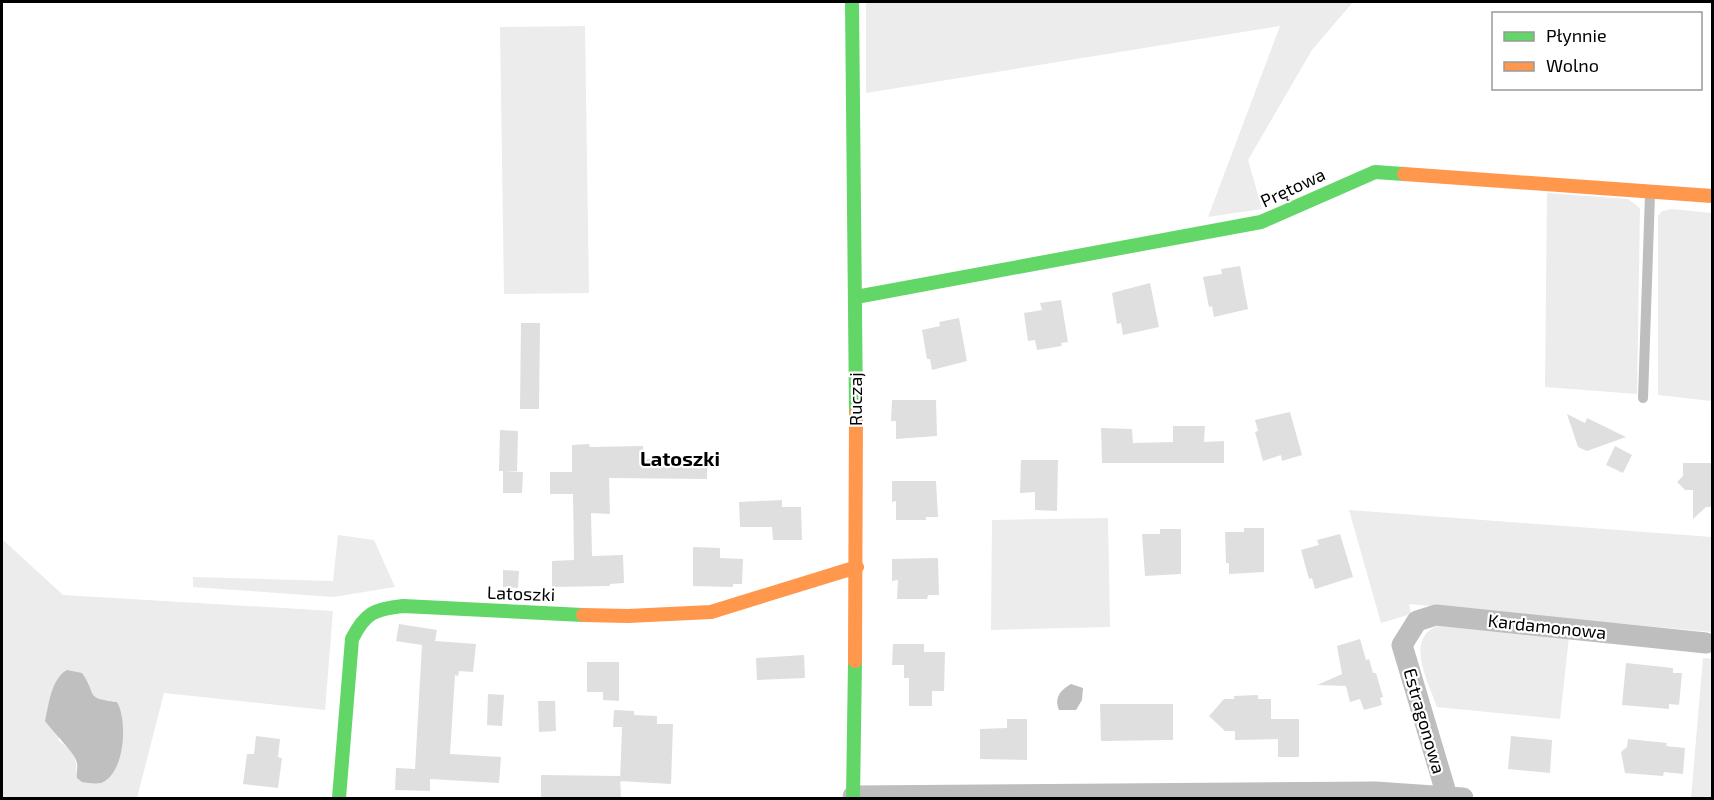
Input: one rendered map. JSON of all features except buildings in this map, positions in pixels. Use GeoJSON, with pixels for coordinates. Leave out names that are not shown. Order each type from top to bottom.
{"type":"FeatureCollection","features":[{"type":"Feature","properties":{"kind":"street","name":"Ruczaj"},"geometry":{"type":"LineString","coordinates":[[852,2],[857,567],[853,797],[1375,792],[1455,797]]}},
{"type":"Feature","properties":{"kind":"street","name":"Prętowa"},"geometry":{"type":"LineString","coordinates":[[856,297],[1261,222],[1375,172],[1713,196]]}},
{"type":"Feature","properties":{"kind":"street","name":"Latoszki"},"geometry":{"type":"LineString","coordinates":[[339,798],[352,639],[362,619],[375,610],[403,606],[628,616],[711,612],[857,567]]}},
{"type":"Feature","properties":{"kind":"street","name":"Kardamonowa"},"geometry":{"type":"LineString","coordinates":[[1402,645],[1417,621],[1436,615],[1706,643]]}},
{"type":"Feature","properties":{"kind":"street","name":"Estragonowa"},"geometry":{"type":"LineString","coordinates":[[1402,645],[1455,797]]}},
{"type":"Feature","properties":{"kind":"lane"},"geometry":{"type":"LineString","coordinates":[[1643,398],[1650,191]]}},
{"type":"Feature","properties":{"kind":"shaded area"},"geometry":{"type":"Polygon","coordinates":[[[866,2],[1353,2],[1312,50],[1248,160],[1262,209],[1208,217],[1280,26],[866,93],[866,2]]]}},
{"type":"Feature","properties":{"kind":"shaded area"},"geometry":{"type":"Polygon","coordinates":[[[585,26],[589,293],[504,294],[500,27],[585,26]]]}},
{"type":"Feature","properties":{"kind":"shaded area"},"geometry":{"type":"Polygon","coordinates":[[[1547,193],[1628,199],[1640,208],[1637,394],[1545,387],[1547,193]]]}},
{"type":"Feature","properties":{"kind":"shaded area"},"geometry":{"type":"Polygon","coordinates":[[[1672,209],[1712,213],[1712,401],[1658,395],[1658,216],[1662,211],[1672,209]]]}},
{"type":"Feature","properties":{"kind":"shaded area"},"geometry":{"type":"Polygon","coordinates":[[[1349,510],[1712,537],[1712,632],[1409,604],[1411,614],[1381,623],[1349,510]]]}},
{"type":"Feature","properties":{"kind":"shaded area"},"geometry":{"type":"Polygon","coordinates":[[[1108,518],[1110,627],[991,630],[992,520],[1108,518]]]}},
{"type":"Feature","properties":{"kind":"shaded area"},"geometry":{"type":"Polygon","coordinates":[[[338,535],[374,540],[395,587],[333,597],[193,587],[193,577],[333,581],[338,535]]]}},
{"type":"Feature","properties":{"kind":"shaded area"},"geometry":{"type":"Polygon","coordinates":[[[2,539],[63,595],[333,611],[325,710],[164,693],[137,798],[2,798],[2,539]],[[88,681],[58,740],[73,754],[76,774],[117,702],[98,700],[92,696],[88,681]]]}},
{"type":"Feature","properties":{"kind":"shaded area"},"geometry":{"type":"Polygon","coordinates":[[[1450,623],[1569,637],[1560,719],[1437,707],[1423,669],[1421,644],[1425,635],[1435,627],[1450,623]]]}},
{"type":"Feature","properties":{"kind":"shaded area"},"geometry":{"type":"Polygon","coordinates":[[[1703,658],[1712,659],[1712,798],[1691,798],[1703,658]]]}},
{"type":"Feature","properties":{"kind":"shaded area"},"geometry":{"type":"Polygon","coordinates":[[[67,670],[82,673],[95,697],[117,702],[120,711],[123,734],[120,758],[109,778],[101,783],[82,782],[77,778],[76,759],[45,721],[57,679],[67,670]]]}},
{"type":"Feature","properties":{"kind":"shaded area"},"geometry":{"type":"Polygon","coordinates":[[[1071,684],[1083,688],[1082,700],[1076,710],[1059,710],[1057,702],[1059,695],[1071,684]]]}},
{"type":"Feature","properties":{"kind":"traffic: fast"},"geometry":{"type":"LineString","coordinates":[[852,2],[856,413]]}},
{"type":"Feature","properties":{"kind":"traffic: fast"},"geometry":{"type":"LineString","coordinates":[[856,297],[1261,222],[1375,172],[1404,174]]}},
{"type":"Feature","properties":{"kind":"traffic: fast"},"geometry":{"type":"LineString","coordinates":[[339,798],[352,639],[366,618],[378,611],[403,606],[583,615]]}},
{"type":"Feature","properties":{"kind":"traffic: fast"},"geometry":{"type":"LineString","coordinates":[[853,798],[855,661]]}},
{"type":"Feature","properties":{"kind":"traffic: slow"},"geometry":{"type":"LineString","coordinates":[[1404,174],[1712,196]]}},
{"type":"Feature","properties":{"kind":"traffic: slow"},"geometry":{"type":"LineString","coordinates":[[855,661],[856,413]]}},
{"type":"Feature","properties":{"kind":"traffic: slow"},"geometry":{"type":"LineString","coordinates":[[583,615],[628,616],[711,612],[857,567]]}},
{"type":"Feature","properties":{"kind":"district","name":"Latoszki"},"geometry":{"type":"Point","coordinates":[680,459]}}]}
